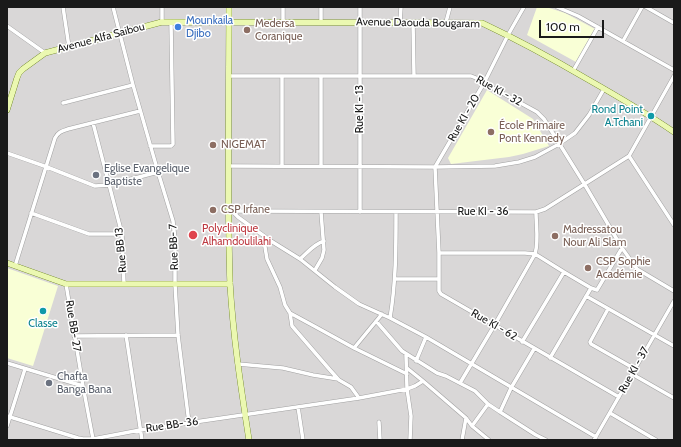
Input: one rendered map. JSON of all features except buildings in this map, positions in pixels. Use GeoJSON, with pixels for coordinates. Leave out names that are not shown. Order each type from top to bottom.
{"type":"FeatureCollection","features":[{"type":"Feature","properties":{"kind":"street"},"geometry":{"type":"LineString","coordinates":[[63,7],[69,47]]}},
{"type":"Feature","properties":{"kind":"street","name":"Rue BB- 7"},"geometry":{"type":"LineString","coordinates":[[113,7],[140,111],[173,221],[178,335],[189,423]]}},
{"type":"Feature","properties":{"kind":"street"},"geometry":{"type":"LineString","coordinates":[[162,7],[162,22]]}},
{"type":"Feature","properties":{"kind":"street"},"geometry":{"type":"LineString","coordinates":[[229,7],[229,166],[231,211],[230,284],[237,364],[249,440]]}},
{"type":"Feature","properties":{"kind":"street"},"geometry":{"type":"LineString","coordinates":[[283,7],[283,22]]}},
{"type":"Feature","properties":{"kind":"street"},"geometry":{"type":"LineString","coordinates":[[321,7],[321,22]]}},
{"type":"Feature","properties":{"kind":"street","name":"Rue KI - 13"},"geometry":{"type":"LineString","coordinates":[[360,7],[360,212]]}},
{"type":"Feature","properties":{"kind":"street"},"geometry":{"type":"LineString","coordinates":[[400,7],[400,22]]}},
{"type":"Feature","properties":{"kind":"street"},"geometry":{"type":"LineString","coordinates":[[446,22],[450,7]]}},
{"type":"Feature","properties":{"kind":"street","name":"Rue KI - 20"},"geometry":{"type":"LineString","coordinates":[[435,167],[484,83],[524,7]]}},
{"type":"Feature","properties":{"kind":"street"},"geometry":{"type":"LineString","coordinates":[[556,7],[578,16],[674,70]]}},
{"type":"Feature","properties":{"kind":"street"},"geometry":{"type":"LineString","coordinates":[[623,41],[642,7]]}},
{"type":"Feature","properties":{"kind":"street"},"geometry":{"type":"LineString","coordinates":[[646,7],[674,23]]}},
{"type":"Feature","properties":{"kind":"street","name":"Avenue Alfa Saibou"},"geometry":{"type":"LineString","coordinates":[[7,110],[8,102],[19,73],[46,53],[162,22],[229,22]]}},
{"type":"Feature","properties":{"kind":"street"},"geometry":{"type":"LineString","coordinates":[[150,146],[171,146],[173,144],[171,22]]}},
{"type":"Feature","properties":{"kind":"street","name":"Avenue Daouda Bougaram"},"geometry":{"type":"LineString","coordinates":[[229,22],[482,22],[573,71],[674,132]]}},
{"type":"Feature","properties":{"kind":"street"},"geometry":{"type":"LineString","coordinates":[[414,22],[414,76]]}},
{"type":"Feature","properties":{"kind":"street"},"geometry":{"type":"LineString","coordinates":[[7,26],[46,53]]}},
{"type":"Feature","properties":{"kind":"street"},"geometry":{"type":"LineString","coordinates":[[573,71],[598,27]]}},
{"type":"Feature","properties":{"kind":"street","name":"Rue KI - 32"},"geometry":{"type":"LineString","coordinates":[[229,76],[471,76],[476,78],[537,112],[544,119],[585,184],[622,248],[637,269],[674,291]]}},
{"type":"Feature","properties":{"kind":"street"},"geometry":{"type":"LineString","coordinates":[[282,76],[282,166]]}},
{"type":"Feature","properties":{"kind":"street"},"geometry":{"type":"LineString","coordinates":[[321,76],[321,166]]}},
{"type":"Feature","properties":{"kind":"street","name":"Rue KI - 36"},"geometry":{"type":"LineString","coordinates":[[231,211],[536,212],[545,209],[630,156],[674,76]]}},
{"type":"Feature","properties":{"kind":"street"},"geometry":{"type":"LineString","coordinates":[[63,103],[133,85]]}},
{"type":"Feature","properties":{"kind":"street"},"geometry":{"type":"LineString","coordinates":[[229,166],[435,167],[495,166],[518,162],[535,156],[559,144],[575,133],[589,115],[604,89]]}},
{"type":"Feature","properties":{"kind":"street"},"geometry":{"type":"LineString","coordinates":[[15,266],[55,138],[58,134],[61,131],[68,129],[140,111]]}},
{"type":"Feature","properties":{"kind":"street","name":"Rue BB 13"},"geometry":{"type":"LineString","coordinates":[[93,123],[122,234],[124,284]]}},
{"type":"Feature","properties":{"kind":"street"},"geometry":{"type":"LineString","coordinates":[[7,154],[47,167],[91,185],[99,186],[109,185],[158,172]]}},
{"type":"Feature","properties":{"kind":"street"},"geometry":{"type":"LineString","coordinates":[[630,156],[674,225]]}},
{"type":"Feature","properties":{"kind":"street"},"geometry":{"type":"LineString","coordinates":[[435,167],[438,212]]}},
{"type":"Feature","properties":{"kind":"street"},"geometry":{"type":"LineString","coordinates":[[231,211],[277,245],[300,259],[359,304],[426,337],[595,439]]}},
{"type":"Feature","properties":{"kind":"street"},"geometry":{"type":"LineString","coordinates":[[315,270],[322,258],[324,250],[321,212]]}},
{"type":"Feature","properties":{"kind":"street"},"geometry":{"type":"LineString","coordinates":[[390,318],[394,298],[396,212]]}},
{"type":"Feature","properties":{"kind":"street","name":"Rue KI - 62"},"geometry":{"type":"LineString","coordinates":[[438,212],[439,291],[441,294],[619,397]]}},
{"type":"Feature","properties":{"kind":"street"},"geometry":{"type":"LineString","coordinates":[[460,383],[535,254],[537,236],[536,212]]}},
{"type":"Feature","properties":{"kind":"street"},"geometry":{"type":"LineString","coordinates":[[31,213],[89,234],[122,234]]}},
{"type":"Feature","properties":{"kind":"street"},"geometry":{"type":"LineString","coordinates":[[263,235],[268,259],[285,305],[290,313],[292,326],[339,380],[351,387],[359,398]]}},
{"type":"Feature","properties":{"kind":"street"},"geometry":{"type":"LineString","coordinates":[[300,259],[314,246],[324,241]]}},
{"type":"Feature","properties":{"kind":"street"},"geometry":{"type":"LineString","coordinates":[[439,253],[535,254],[591,288],[598,290],[622,248]]}},
{"type":"Feature","properties":{"kind":"street"},"geometry":{"type":"LineString","coordinates":[[7,263],[66,284],[230,284]]}},
{"type":"Feature","properties":{"kind":"street"},"geometry":{"type":"LineString","coordinates":[[522,342],[564,272]]}},
{"type":"Feature","properties":{"kind":"street"},"geometry":{"type":"LineString","coordinates":[[395,279],[439,279]]}},
{"type":"Feature","properties":{"kind":"street","name":"Rue BB- 27"},"geometry":{"type":"LineString","coordinates":[[66,284],[82,386],[94,439]]}},
{"type":"Feature","properties":{"kind":"street"},"geometry":{"type":"LineString","coordinates":[[550,358],[591,288]]}},
{"type":"Feature","properties":{"kind":"street"},"geometry":{"type":"LineString","coordinates":[[586,296],[674,346]]}},
{"type":"Feature","properties":{"kind":"street","name":"Rue KI - 37"},"geometry":{"type":"LineString","coordinates":[[595,439],[674,301]]}},
{"type":"Feature","properties":{"kind":"street"},"geometry":{"type":"LineString","coordinates":[[608,309],[590,342],[591,344],[635,369]]}},
{"type":"Feature","properties":{"kind":"street"},"geometry":{"type":"LineString","coordinates":[[290,313],[354,348],[407,374]]}},
{"type":"Feature","properties":{"kind":"street"},"geometry":{"type":"LineString","coordinates":[[354,348],[382,314]]}},
{"type":"Feature","properties":{"kind":"street"},"geometry":{"type":"LineString","coordinates":[[376,321],[406,355],[476,392],[488,404],[546,440]]}},
{"type":"Feature","properties":{"kind":"street"},"geometry":{"type":"LineString","coordinates":[[126,335],[142,440]]}},
{"type":"Feature","properties":{"kind":"street"},"geometry":{"type":"LineString","coordinates":[[74,336],[178,335]]}},
{"type":"Feature","properties":{"kind":"street"},"geometry":{"type":"LineString","coordinates":[[416,361],[426,337]]}},
{"type":"Feature","properties":{"kind":"street"},"geometry":{"type":"LineString","coordinates":[[500,412],[511,388],[534,349]]}},
{"type":"Feature","properties":{"kind":"street"},"geometry":{"type":"LineString","coordinates":[[406,355],[407,389],[411,416],[410,440]]}},
{"type":"Feature","properties":{"kind":"street"},"geometry":{"type":"LineString","coordinates":[[7,364],[82,386]]}},
{"type":"Feature","properties":{"kind":"street"},"geometry":{"type":"LineString","coordinates":[[237,364],[282,368],[339,380]]}},
{"type":"Feature","properties":{"kind":"street"},"geometry":{"type":"LineString","coordinates":[[407,368],[466,418],[472,426],[489,440]]}},
{"type":"Feature","properties":{"kind":"street"},"geometry":{"type":"LineString","coordinates":[[7,426],[8,416],[25,369]]}},
{"type":"Feature","properties":{"kind":"street"},"geometry":{"type":"LineString","coordinates":[[632,374],[674,398]]}},
{"type":"Feature","properties":{"kind":"street","name":"Rue BB- 36"},"geometry":{"type":"LineString","coordinates":[[8,416],[78,438],[94,439],[140,430],[359,398],[407,389],[423,381]]}},
{"type":"Feature","properties":{"kind":"street"},"geometry":{"type":"LineString","coordinates":[[472,426],[488,404]]}},
{"type":"Feature","properties":{"kind":"street"},"geometry":{"type":"LineString","coordinates":[[298,407],[303,440]]}},
{"type":"Feature","properties":{"kind":"street"},"geometry":{"type":"LineString","coordinates":[[610,413],[656,440]]}},
{"type":"Feature","properties":{"kind":"street"},"geometry":{"type":"LineString","coordinates":[[462,440],[466,418]]}},
{"type":"Feature","properties":{"kind":"street"},"geometry":{"type":"LineString","coordinates":[[379,422],[380,440]]}},
{"type":"Feature","properties":{"kind":"shaded area"},"geometry":{"type":"Polygon","coordinates":[[[7,7],[674,7],[674,440],[7,440],[7,7]]]}},
{"type":"Feature","properties":{"kind":"shaded area"},"geometry":{"type":"Polygon","coordinates":[[[537,7],[546,7],[565,13],[595,29],[576,62],[527,35],[537,7]]]}},
{"type":"Feature","properties":{"kind":"shaded area"},"geometry":{"type":"Polygon","coordinates":[[[487,90],[533,119],[549,146],[509,157],[451,164],[448,158],[487,90]]]}},
{"type":"Feature","properties":{"kind":"shaded area"},"geometry":{"type":"Polygon","coordinates":[[[7,268],[58,286],[33,366],[7,358],[7,268]]]}},
{"type":"Feature","properties":{"kind":"place","name":"Mounkaila Djibo"},"geometry":{"type":"Point","coordinates":[178,27]}},
{"type":"Feature","properties":{"kind":"place","name":"Medersa Coranique"},"geometry":{"type":"Point","coordinates":[247,30]}},
{"type":"Feature","properties":{"kind":"place","name":"Rond Point A.Tchani"},"geometry":{"type":"Point","coordinates":[651,116]}},
{"type":"Feature","properties":{"kind":"place","name":"École Primaire Pont Kennedy"},"geometry":{"type":"Point","coordinates":[491,132]}},
{"type":"Feature","properties":{"kind":"place","name":"NIGEMAT"},"geometry":{"type":"Point","coordinates":[213,145]}},
{"type":"Feature","properties":{"kind":"place","name":"Eglise Evangelique Baptiste"},"geometry":{"type":"Point","coordinates":[96,175]}},
{"type":"Feature","properties":{"kind":"place","name":"CSP Irfane"},"geometry":{"type":"Point","coordinates":[213,210]}},
{"type":"Feature","properties":{"kind":"place","name":"Polyclinique Alhamdoulilahi"},"geometry":{"type":"Point","coordinates":[193,235]}},
{"type":"Feature","properties":{"kind":"place","name":"Madressatou Nour Ali Slam"},"geometry":{"type":"Point","coordinates":[555,236]}},
{"type":"Feature","properties":{"kind":"place","name":"CSP Sophie Académie"},"geometry":{"type":"Point","coordinates":[588,268]}},
{"type":"Feature","properties":{"kind":"place","name":"Classe"},"geometry":{"type":"Point","coordinates":[43,311]}},
{"type":"Feature","properties":{"kind":"place","name":"Chafta Banga Bana"},"geometry":{"type":"Point","coordinates":[49,383]}}]}
